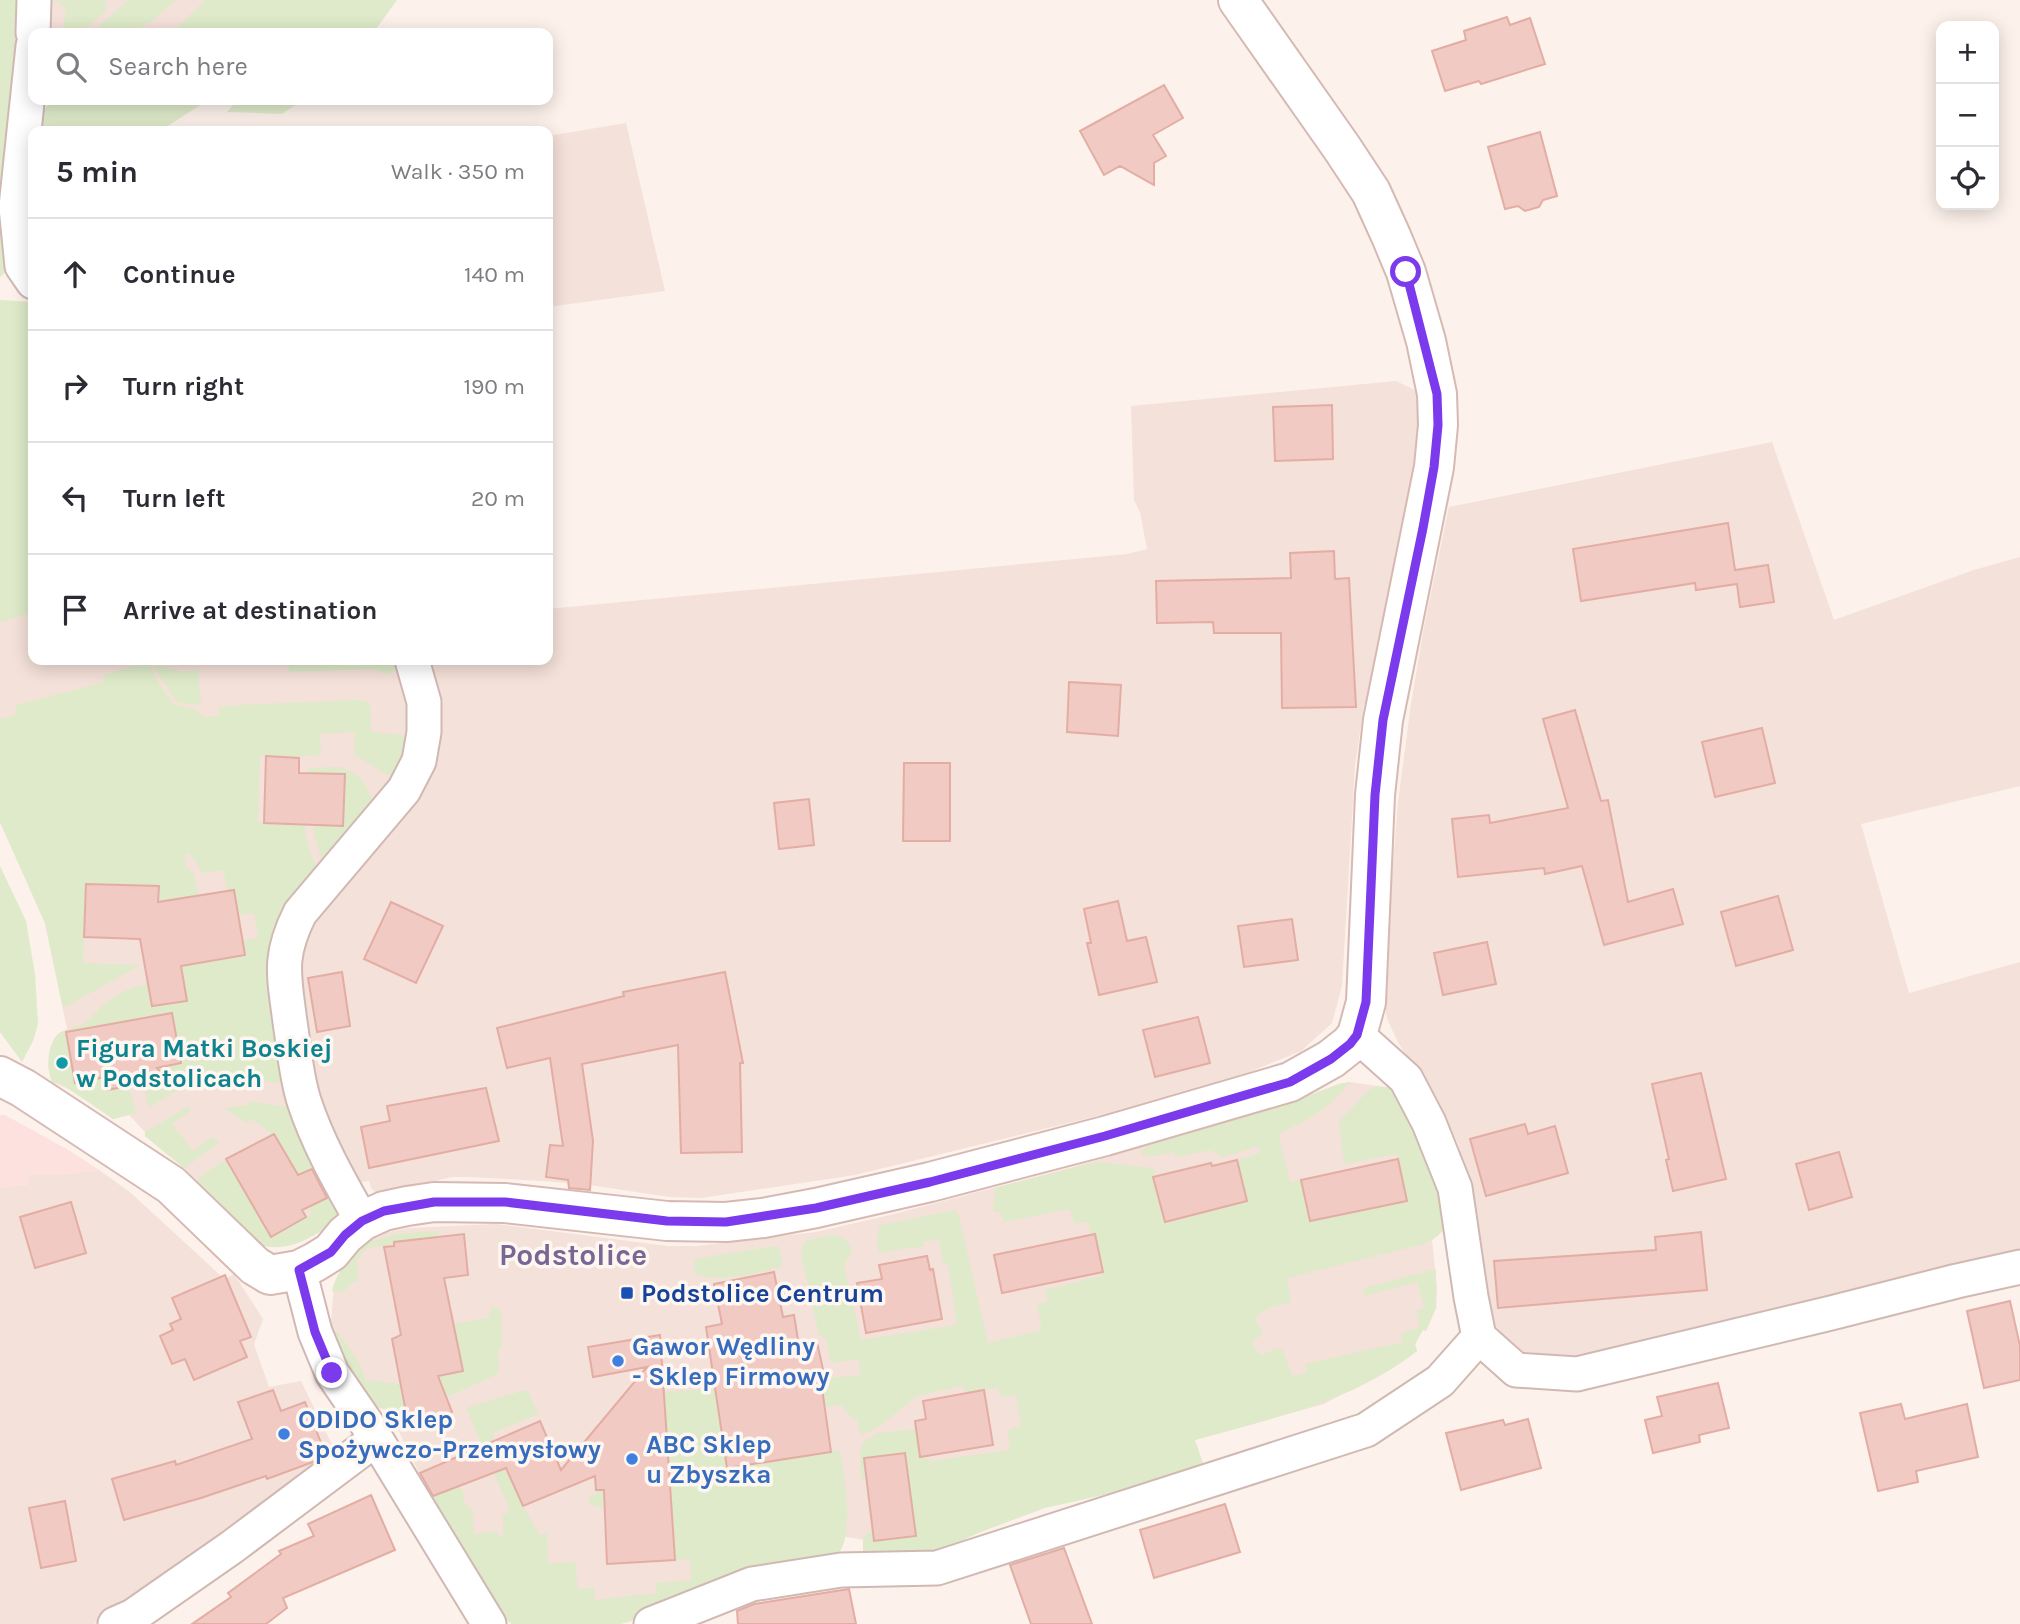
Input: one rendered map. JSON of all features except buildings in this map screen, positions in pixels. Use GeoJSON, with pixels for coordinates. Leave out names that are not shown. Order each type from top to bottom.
{"type":"FeatureCollection","features":[{"type":"Feature","properties":{"kind":"street"},"geometry":{"type":"LineString","coordinates":[[33,28],[34,0]]}},
{"type":"Feature","properties":{"kind":"street"},"geometry":{"type":"LineString","coordinates":[[0,1076],[23,1088],[171,1185],[262,1272],[270,1275],[299,1270],[331,1252],[345,1235],[362,1221],[384,1211],[434,1202],[505,1202],[667,1221],[726,1222],[804,1211],[930,1182],[1105,1136],[1275,1087],[1301,1077],[1331,1059],[1357,1035],[1366,1002],[1375,795],[1383,720],[1434,467],[1438,425],[1437,394],[1406,272],[1371,192],[1238,0]]}},
{"type":"Feature","properties":{"kind":"street"},"geometry":{"type":"LineString","coordinates":[[28,93],[16,207],[22,266],[28,275]]}},
{"type":"Feature","properties":{"kind":"street"},"geometry":{"type":"LineString","coordinates":[[362,1221],[330,1163],[303,1097],[293,1043],[283,957],[289,935],[300,913],[404,790],[419,761],[424,732],[424,702],[413,665]]}},
{"type":"Feature","properties":{"kind":"street"},"geometry":{"type":"LineString","coordinates":[[1357,1035],[1406,1079],[1433,1133],[1455,1188],[1479,1337],[1516,1370],[1577,1374],[1957,1280],[2020,1267]]}},
{"type":"Feature","properties":{"kind":"street"},"geometry":{"type":"LineString","coordinates":[[299,1270],[315,1332],[332,1373],[376,1439],[489,1624]]}},
{"type":"Feature","properties":{"kind":"street"},"geometry":{"type":"LineString","coordinates":[[651,1624],[752,1584],[841,1570],[937,1568],[1366,1430],[1440,1381],[1479,1337]]}},
{"type":"Feature","properties":{"kind":"street"},"geometry":{"type":"LineString","coordinates":[[115,1624],[133,1616],[232,1547],[376,1439]]}},
{"type":"Feature","properties":{"kind":"shaded area"},"geometry":{"type":"Polygon","coordinates":[[[47,0],[325,0],[300,28],[46,28],[47,0]]]}},
{"type":"Feature","properties":{"kind":"shaded area"},"geometry":{"type":"Polygon","coordinates":[[[626,123],[665,291],[553,306],[553,135],[626,123]]]}},
{"type":"Feature","properties":{"kind":"shaded area"},"geometry":{"type":"Polygon","coordinates":[[[1396,381],[1425,395],[1423,443],[1374,701],[1364,704],[1355,766],[1342,986],[1332,1023],[1301,1051],[1249,1072],[1093,1117],[855,1175],[701,1198],[670,1197],[590,1185],[471,1177],[452,1177],[388,1192],[381,1197],[371,1188],[369,1181],[351,1183],[341,1217],[322,1231],[296,1243],[222,1211],[184,1168],[145,1136],[145,1132],[129,1115],[113,1119],[78,1093],[52,1082],[50,1076],[48,1066],[53,1041],[59,1033],[67,1029],[45,923],[0,822],[0,397],[28,382],[28,665],[553,665],[553,609],[1128,554],[1147,549],[1140,512],[1134,500],[1131,406],[1396,381]]]}},
{"type":"Feature","properties":{"kind":"shaded area"},"geometry":{"type":"Polygon","coordinates":[[[1772,442],[1834,620],[1974,570],[2020,557],[2020,786],[1861,824],[1909,993],[2020,962],[2020,1254],[1570,1359],[1520,1353],[1489,1327],[1481,1246],[1458,1144],[1435,1095],[1399,1044],[1387,1019],[1383,990],[1398,802],[1411,704],[1449,507],[1772,442]]]}},
{"type":"Feature","properties":{"kind":"shaded area"},"geometry":{"type":"Polygon","coordinates":[[[1350,1082],[1391,1088],[1441,1233],[1432,1240],[1437,1288],[1436,1308],[1426,1331],[1423,1330],[1415,1344],[1417,1351],[1406,1359],[1324,1404],[1195,1440],[916,1536],[874,1541],[832,1535],[577,1624],[431,1498],[388,1409],[378,1408],[330,1337],[334,1284],[342,1268],[363,1244],[384,1233],[409,1228],[496,1224],[668,1246],[697,1246],[816,1232],[1069,1168],[1276,1108],[1350,1082]]]}},
{"type":"Feature","properties":{"kind":"shaded area"},"geometry":{"type":"Polygon","coordinates":[[[0,1115],[5,1115],[70,1151],[99,1170],[58,1175],[28,1175],[29,1184],[0,1188],[0,1115]]]}},
{"type":"Feature","properties":{"kind":"shaded area"},"geometry":{"type":"Polygon","coordinates":[[[99,1170],[131,1193],[221,1276],[225,1275],[227,1278],[234,1274],[263,1319],[254,1344],[269,1387],[301,1381],[337,1455],[252,1510],[172,1577],[94,1624],[0,1624],[0,1188],[29,1184],[27,1175],[58,1175],[99,1170]]]}},
{"type":"Feature","properties":{"kind":"green space"},"geometry":{"type":"Polygon","coordinates":[[[0,0],[28,0],[9,269],[0,277],[0,0]]]}},
{"type":"Feature","properties":{"kind":"green space"},"geometry":{"type":"Polygon","coordinates":[[[105,0],[106,11],[87,28],[63,28],[66,9],[58,2],[47,1],[105,0]]]}},
{"type":"Feature","properties":{"kind":"green space"},"geometry":{"type":"Polygon","coordinates":[[[128,0],[176,0],[151,22],[140,28],[97,28],[128,0]]]}},
{"type":"Feature","properties":{"kind":"green space"},"geometry":{"type":"Polygon","coordinates":[[[205,0],[397,0],[377,28],[175,28],[205,0]]]}},
{"type":"Feature","properties":{"kind":"green space"},"geometry":{"type":"Polygon","coordinates":[[[48,105],[200,105],[168,126],[33,126],[36,116],[48,105]]]}},
{"type":"Feature","properties":{"kind":"green space"},"geometry":{"type":"Polygon","coordinates":[[[233,105],[296,105],[282,114],[227,112],[233,105]]]}},
{"type":"Feature","properties":{"kind":"green space"},"geometry":{"type":"Polygon","coordinates":[[[28,167],[28,230],[26,207],[28,167]]]}},
{"type":"Feature","properties":{"kind":"green space"},"geometry":{"type":"Polygon","coordinates":[[[0,300],[28,302],[28,614],[0,622],[0,300]]]}},
{"type":"Feature","properties":{"kind":"green space"},"geometry":{"type":"Polygon","coordinates":[[[139,665],[151,665],[154,676],[173,704],[194,709],[205,717],[219,715],[219,707],[235,705],[360,700],[370,703],[371,732],[406,735],[405,710],[414,714],[397,781],[354,754],[355,732],[320,734],[321,755],[260,757],[258,822],[305,825],[312,857],[323,872],[297,901],[284,1083],[237,1080],[191,1085],[148,1108],[142,1070],[181,1063],[172,1013],[66,1032],[75,1082],[105,1077],[129,1086],[136,1113],[113,1119],[60,1083],[52,1082],[48,1060],[50,1049],[54,1039],[63,1031],[86,1022],[113,998],[136,987],[148,985],[152,1006],[187,1000],[164,973],[189,961],[194,964],[245,955],[243,941],[258,938],[254,913],[238,915],[234,890],[227,891],[224,870],[202,873],[193,858],[185,853],[185,866],[194,874],[203,914],[158,909],[159,886],[86,884],[83,963],[141,965],[63,1008],[45,923],[0,822],[0,719],[15,715],[16,705],[104,682],[103,675],[139,665]]]}},
{"type":"Feature","properties":{"kind":"green space"},"geometry":{"type":"Polygon","coordinates":[[[157,665],[183,672],[198,670],[201,705],[176,701],[155,670],[157,665]]]}},
{"type":"Feature","properties":{"kind":"green space"},"geometry":{"type":"Polygon","coordinates":[[[286,665],[399,665],[399,669],[386,675],[374,669],[290,672],[286,665]]]}},
{"type":"Feature","properties":{"kind":"green space"},"geometry":{"type":"Polygon","coordinates":[[[341,767],[361,779],[378,811],[323,862],[313,825],[345,774],[308,773],[308,768],[341,767]]]}},
{"type":"Feature","properties":{"kind":"green space"},"geometry":{"type":"Polygon","coordinates":[[[0,866],[26,921],[35,974],[38,1024],[22,1062],[0,1032],[0,866]]]}},
{"type":"Feature","properties":{"kind":"green space"},"geometry":{"type":"Polygon","coordinates":[[[1350,1082],[1318,1113],[1278,1134],[1290,1182],[1301,1180],[1310,1221],[1407,1200],[1397,1154],[1344,1164],[1339,1121],[1376,1086],[1391,1088],[1402,1095],[1435,1161],[1445,1229],[1432,1240],[1420,1245],[1287,1278],[1291,1302],[1271,1307],[1259,1315],[1255,1320],[1263,1333],[1252,1344],[1261,1355],[1277,1348],[1282,1349],[1292,1375],[1300,1375],[1307,1370],[1305,1364],[1403,1342],[1401,1333],[1420,1327],[1416,1311],[1424,1308],[1417,1282],[1365,1296],[1363,1288],[1436,1269],[1436,1308],[1426,1331],[1423,1330],[1415,1344],[1417,1351],[1392,1369],[1339,1396],[1282,1416],[1195,1440],[1205,1469],[1045,1508],[978,1533],[928,1557],[863,1555],[863,1539],[868,1532],[873,1532],[874,1541],[916,1536],[905,1453],[871,1457],[873,1477],[861,1479],[860,1454],[863,1442],[878,1433],[916,1429],[918,1438],[923,1437],[925,1458],[931,1461],[1010,1450],[1008,1430],[1021,1425],[1016,1395],[1000,1397],[998,1388],[965,1393],[963,1385],[915,1397],[879,1427],[861,1435],[857,1419],[850,1416],[841,1405],[721,1422],[727,1468],[840,1450],[847,1504],[843,1545],[838,1554],[774,1570],[621,1624],[512,1624],[503,1617],[427,1499],[460,1486],[464,1502],[472,1510],[474,1534],[496,1531],[499,1536],[503,1535],[503,1515],[510,1511],[466,1408],[525,1390],[538,1414],[492,1433],[523,1506],[539,1535],[547,1533],[548,1564],[575,1561],[578,1589],[594,1588],[595,1600],[656,1593],[656,1583],[691,1580],[690,1559],[675,1560],[672,1503],[598,1507],[590,1504],[589,1496],[596,1495],[596,1490],[672,1485],[666,1416],[638,1417],[637,1393],[860,1375],[859,1359],[831,1363],[826,1339],[819,1335],[801,1255],[806,1241],[833,1235],[843,1238],[852,1250],[844,1266],[861,1340],[957,1325],[948,1264],[943,1264],[939,1240],[924,1241],[924,1246],[879,1253],[877,1241],[880,1225],[956,1210],[988,1343],[1042,1330],[1037,1304],[1048,1302],[1045,1290],[1101,1276],[1088,1222],[1074,1224],[1070,1209],[1004,1222],[1000,1212],[994,1212],[993,1209],[995,1188],[1097,1162],[1153,1168],[1156,1171],[1153,1177],[1165,1222],[1247,1201],[1237,1160],[1260,1153],[1259,1146],[1223,1157],[1210,1150],[1176,1157],[1173,1152],[1156,1156],[1142,1155],[1142,1150],[1152,1144],[1276,1108],[1350,1082]]]}},
{"type":"Feature","properties":{"kind":"green space"},"geometry":{"type":"Polygon","coordinates":[[[249,1101],[288,1107],[300,1118],[341,1217],[300,1242],[278,1247],[254,1243],[196,1184],[201,1176],[226,1159],[271,1236],[312,1214],[309,1206],[328,1197],[314,1168],[295,1176],[289,1158],[274,1137],[252,1119],[246,1123],[224,1108],[249,1105],[249,1101]]]}},
{"type":"Feature","properties":{"kind":"green space"},"geometry":{"type":"Polygon","coordinates":[[[189,1106],[191,1110],[172,1124],[193,1151],[212,1137],[219,1143],[184,1168],[145,1136],[145,1132],[189,1106]]]}},
{"type":"Feature","properties":{"kind":"green space"},"geometry":{"type":"Polygon","coordinates":[[[438,1231],[439,1237],[367,1248],[357,1260],[358,1281],[353,1282],[342,1293],[332,1291],[346,1262],[370,1239],[373,1241],[395,1234],[438,1231]]]}},
{"type":"Feature","properties":{"kind":"green space"},"geometry":{"type":"Polygon","coordinates":[[[779,1247],[783,1266],[727,1278],[695,1274],[694,1259],[779,1247]]]}},
{"type":"Feature","properties":{"kind":"green space"},"geometry":{"type":"Polygon","coordinates":[[[492,1307],[499,1308],[501,1314],[502,1349],[498,1349],[499,1371],[496,1375],[451,1395],[414,1407],[396,1410],[381,1408],[369,1402],[330,1337],[336,1330],[357,1359],[366,1380],[401,1384],[453,1324],[488,1318],[492,1307]]]}},
{"type":"Feature","properties":{"kind":"place","name":"Figura Matki Boskiej w Podstolicach"},"geometry":{"type":"Point","coordinates":[62,1063]}},
{"type":"Feature","properties":{"kind":"place","name":"Podstolice Centrum"},"geometry":{"type":"Point","coordinates":[627,1293]}},
{"type":"Feature","properties":{"kind":"place","name":"Gawor Wędliny - Sklep Firmowy"},"geometry":{"type":"Point","coordinates":[618,1361]}},
{"type":"Feature","properties":{"kind":"place","name":"ODIDO Sklep Spożywczo-Przemysłowy"},"geometry":{"type":"Point","coordinates":[284,1434]}},
{"type":"Feature","properties":{"kind":"place","name":"ABC Sklep u Zbyszka"},"geometry":{"type":"Point","coordinates":[632,1459]}},
{"type":"Feature","properties":{"kind":"district","name":"Podstolice"},"geometry":{"type":"Point","coordinates":[573,1255]}},
{"type":"Feature","properties":{"kind":"route"},"geometry":{"type":"LineString","coordinates":[[332,1373],[315,1332],[299,1270],[331,1252],[345,1235],[362,1221],[384,1211],[434,1202],[505,1202],[667,1221],[726,1222],[763,1218],[930,1182],[1105,1136],[1275,1087],[1312,1071],[1350,1044],[1357,1035],[1366,1002],[1375,795],[1383,720],[1423,528],[1438,425],[1437,394],[1426,341],[1406,272]]}}]}
